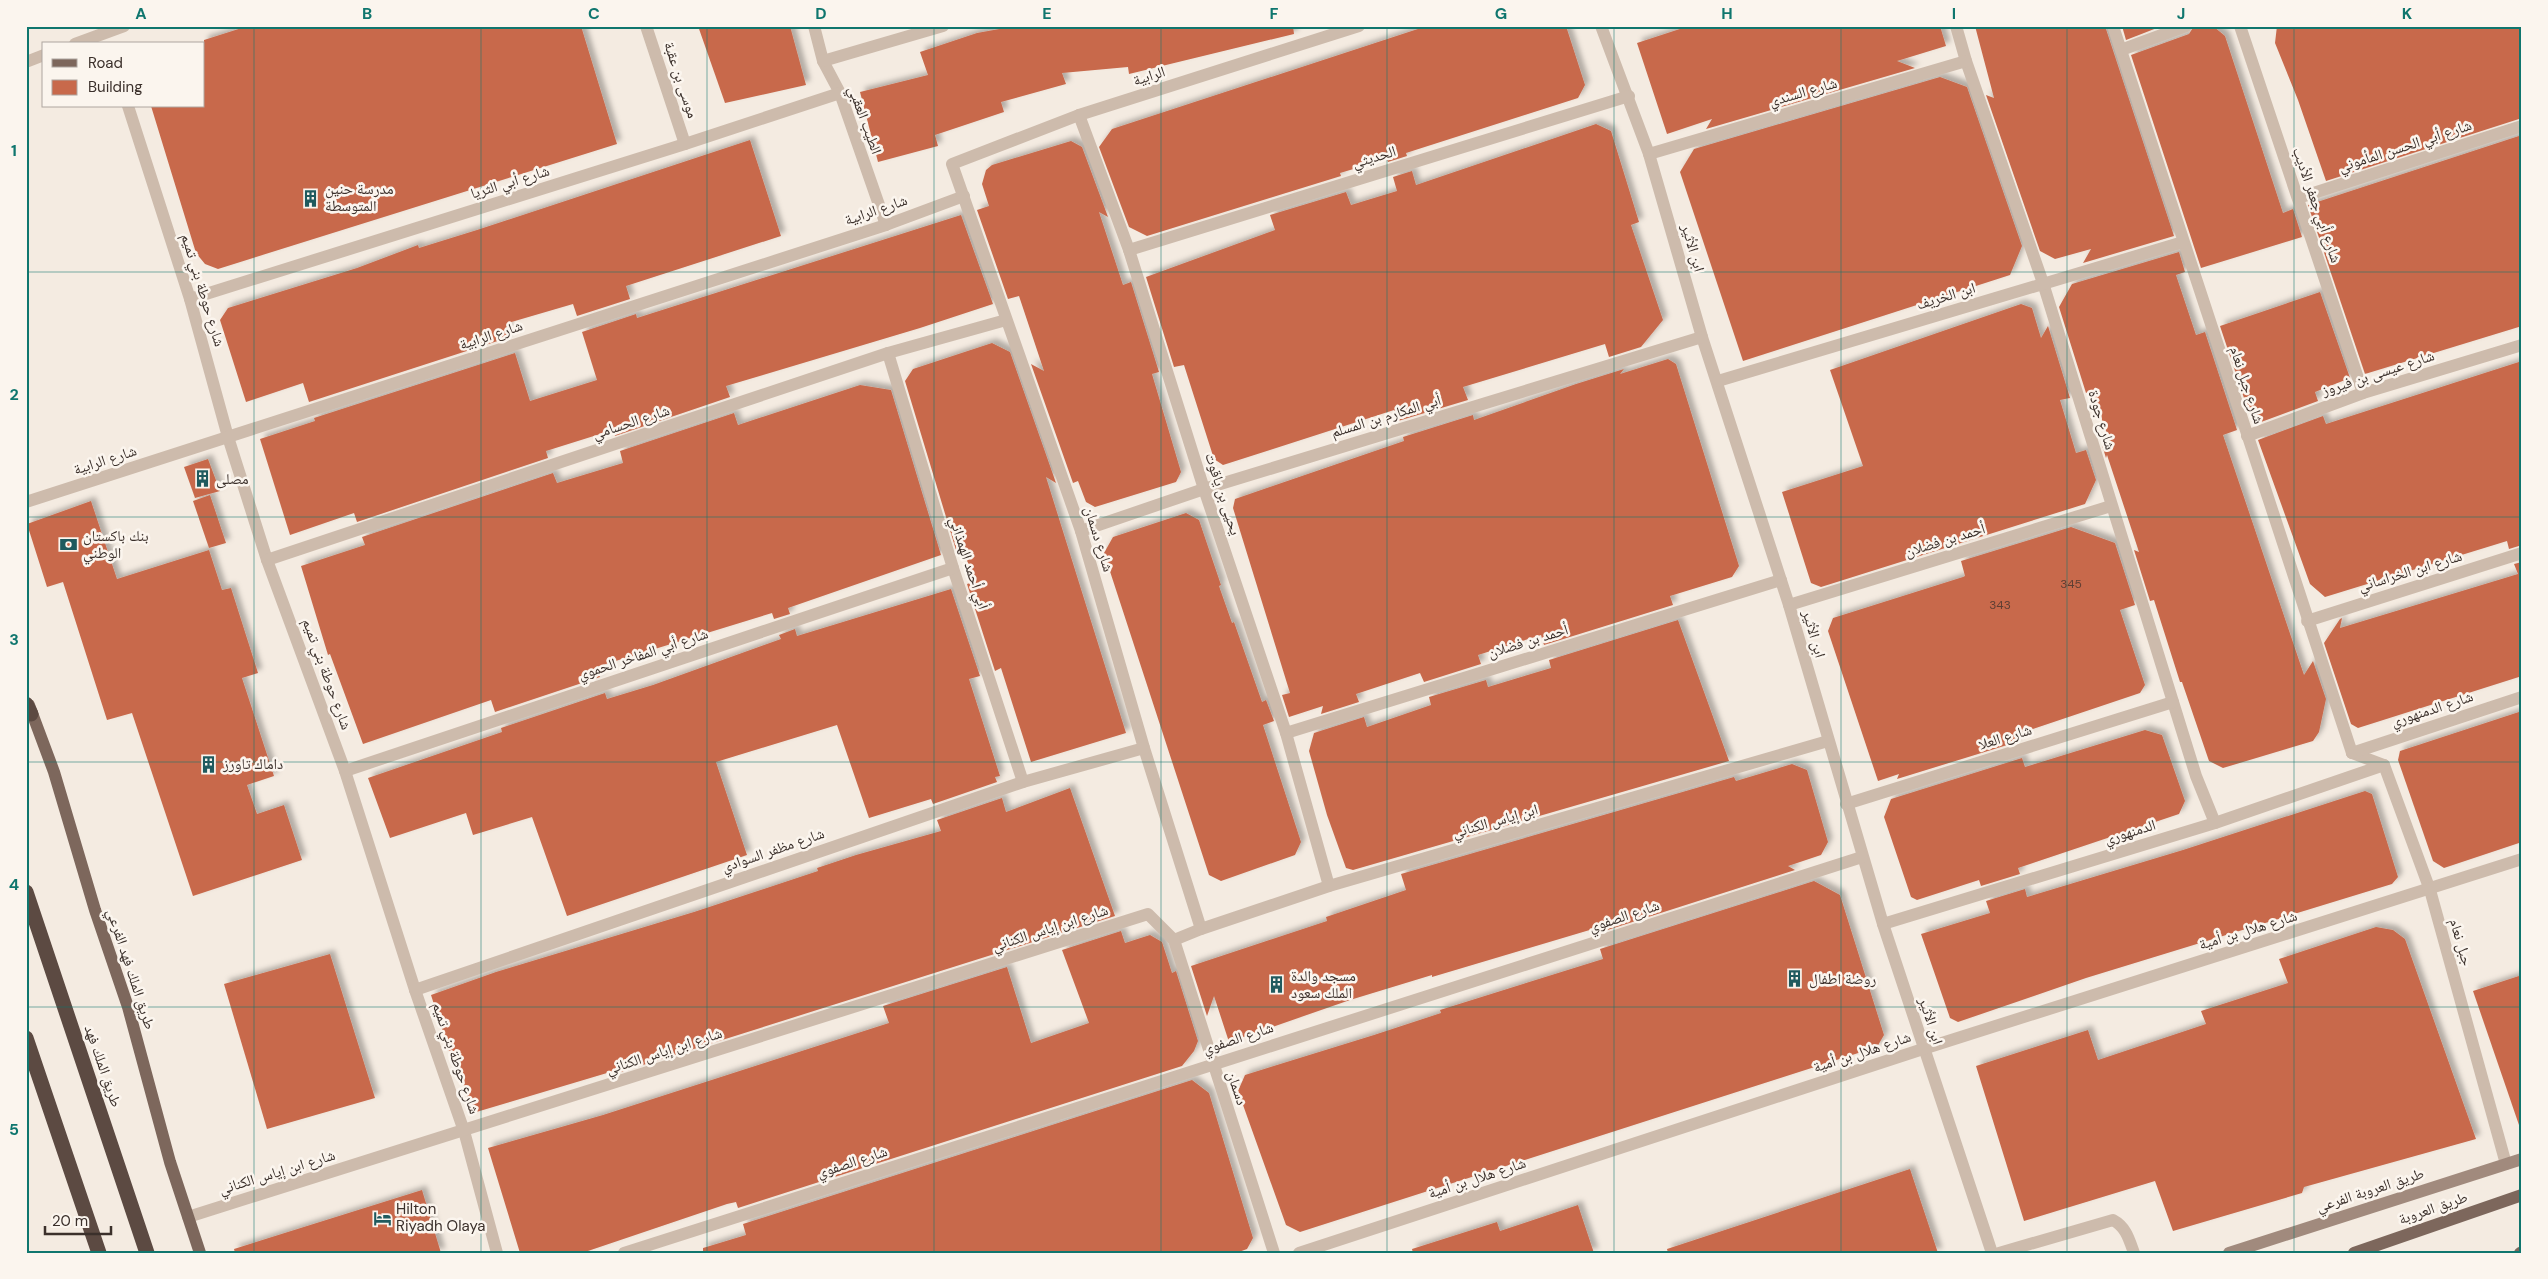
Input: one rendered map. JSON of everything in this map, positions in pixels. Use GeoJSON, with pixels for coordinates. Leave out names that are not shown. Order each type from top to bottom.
{"type":"FeatureCollection","features":[{"type":"Feature","properties":{"kind":"highway","name":"طريق الملك فهد"},"geometry":{"type":"LineString","coordinates":[[26,892],[147,1253]]}},
{"type":"Feature","properties":{"kind":"highway"},"geometry":{"type":"LineString","coordinates":[[26,1038],[99,1253]]}},
{"type":"Feature","properties":{"kind":"main road","name":"طريق الملك فهد الفرعي"},"geometry":{"type":"LineString","coordinates":[[26,698],[54,772],[95,910],[128,1007],[170,1162],[200,1253]]}},
{"type":"Feature","properties":{"kind":"main road","name":"طريق العروبة"},"geometry":{"type":"LineString","coordinates":[[2354,1253],[2522,1195]]}},
{"type":"Feature","properties":{"kind":"street"},"geometry":{"type":"LineString","coordinates":[[81,42],[124,26]]}},
{"type":"Feature","properties":{"kind":"street","name":"موسى بن عقبة"},"geometry":{"type":"LineString","coordinates":[[646,26],[685,144]]}},
{"type":"Feature","properties":{"kind":"street","name":"الطيب العقبي"},"geometry":{"type":"LineString","coordinates":[[814,26],[823,61],[840,93],[886,225]]}},
{"type":"Feature","properties":{"kind":"street"},"geometry":{"type":"LineString","coordinates":[[823,61],[943,26]]}},
{"type":"Feature","properties":{"kind":"street","name":"الرابية"},"geometry":{"type":"LineString","coordinates":[[952,164],[1079,115],[1359,26]]}},
{"type":"Feature","properties":{"kind":"street","name":"شارع جودة"},"geometry":{"type":"LineString","coordinates":[[1956,26],[1966,62],[2043,283],[2196,776],[2215,823]]}},
{"type":"Feature","properties":{"kind":"street","name":"شارع جبل نعام"},"geometry":{"type":"LineString","coordinates":[[2113,26],[2246,436],[2352,752]]}},
{"type":"Feature","properties":{"kind":"street"},"geometry":{"type":"LineString","coordinates":[[2121,50],[2186,26]]}},
{"type":"Feature","properties":{"kind":"street","name":"شارع أبي جعفر الأديب"},"geometry":{"type":"LineString","coordinates":[[2240,26],[2363,393]]}},
{"type":"Feature","properties":{"kind":"street","name":"ابن الأثير"},"geometry":{"type":"LineString","coordinates":[[1604,27],[1649,154],[1702,337],[1718,381],[1789,605],[1846,804],[1883,924],[1992,1253]]}},
{"type":"Feature","properties":{"kind":"street"},"geometry":{"type":"LineString","coordinates":[[26,62],[42,57]]}},
{"type":"Feature","properties":{"kind":"street","name":"شارع السندي"},"geometry":{"type":"LineString","coordinates":[[1649,154],[1966,62]]}},
{"type":"Feature","properties":{"kind":"street","name":"شارع أبي الثريا"},"geometry":{"type":"LineString","coordinates":[[190,299],[685,144],[840,93]]}},
{"type":"Feature","properties":{"kind":"street","name":"الحديثي"},"geometry":{"type":"LineString","coordinates":[[1129,250],[1629,96]]}},
{"type":"Feature","properties":{"kind":"street","name":"شارع حوطة بني تميم"},"geometry":{"type":"LineString","coordinates":[[129,108],[190,299],[228,437],[268,560],[345,771],[415,990],[464,1131],[497,1253]]}},
{"type":"Feature","properties":{"kind":"street","name":"يحيى بن ياقوت"},"geometry":{"type":"LineString","coordinates":[[1079,115],[1129,250],[1204,489],[1286,733],[1329,886]]}},
{"type":"Feature","properties":{"kind":"street","name":"شارع أبي الحسن المأموني"},"geometry":{"type":"LineString","coordinates":[[2298,198],[2522,126]]}},
{"type":"Feature","properties":{"kind":"street","name":"شارع دسمان"},"geometry":{"type":"LineString","coordinates":[[952,164],[1081,531],[1144,748],[1201,928]]}},
{"type":"Feature","properties":{"kind":"street","name":"شارع الرابية"},"geometry":{"type":"LineString","coordinates":[[26,502],[886,225],[964,196]]}},
{"type":"Feature","properties":{"kind":"street","name":"ابن الخريف"},"geometry":{"type":"LineString","coordinates":[[1718,381],[2183,242]]}},
{"type":"Feature","properties":{"kind":"street","name":"شارع الحسامي"},"geometry":{"type":"LineString","coordinates":[[268,560],[888,353],[1006,320]]}},
{"type":"Feature","properties":{"kind":"street","name":"أبي المكارم بن المسلم"},"geometry":{"type":"LineString","coordinates":[[1081,531],[1204,489],[1702,337]]}},
{"type":"Feature","properties":{"kind":"street","name":"شارع عيسى بن فيروز"},"geometry":{"type":"LineString","coordinates":[[2246,436],[2363,393],[2522,345]]}},
{"type":"Feature","properties":{"kind":"street","name":"أبي أحمد الهمذاني"},"geometry":{"type":"LineString","coordinates":[[888,353],[953,568],[1024,782]]}},
{"type":"Feature","properties":{"kind":"street","name":"أحمد بن فضلان"},"geometry":{"type":"LineString","coordinates":[[1789,605],[2111,506]]}},
{"type":"Feature","properties":{"kind":"street","name":"شارع ابن الخراساني"},"geometry":{"type":"LineString","coordinates":[[2307,621],[2522,553]]}},
{"type":"Feature","properties":{"kind":"street","name":"شارع أبي المفاخر الحموي"},"geometry":{"type":"LineString","coordinates":[[345,771],[953,568]]}},
{"type":"Feature","properties":{"kind":"street","name":"أحمد بن فضلان"},"geometry":{"type":"LineString","coordinates":[[1286,733],[1781,580]]}},
{"type":"Feature","properties":{"kind":"street","name":"شارع الدمنهوري"},"geometry":{"type":"LineString","coordinates":[[2352,752],[2522,697]]}},
{"type":"Feature","properties":{"kind":"street","name":"شارع العلا"},"geometry":{"type":"LineString","coordinates":[[1846,804],[2173,702]]}},
{"type":"Feature","properties":{"kind":"street","name":"ابن إياس الكناني"},"geometry":{"type":"LineString","coordinates":[[1174,940],[1201,928],[1329,886],[1828,741]]}},
{"type":"Feature","properties":{"kind":"street","name":"شارع مظفر السوادي"},"geometry":{"type":"LineString","coordinates":[[415,990],[1024,782],[1144,748]]}},
{"type":"Feature","properties":{"kind":"street"},"geometry":{"type":"LineString","coordinates":[[2352,752],[2384,765]]}},
{"type":"Feature","properties":{"kind":"street","name":"الدمنهوري"},"geometry":{"type":"LineString","coordinates":[[1883,924],[2215,823],[2384,765]]}},
{"type":"Feature","properties":{"kind":"street","name":"جبل نعام"},"geometry":{"type":"LineString","coordinates":[[2384,765],[2430,890],[2506,1164]]}},
{"type":"Feature","properties":{"kind":"street","name":"شارع الصفوي"},"geometry":{"type":"LineString","coordinates":[[624,1253],[1862,857]]}},
{"type":"Feature","properties":{"kind":"street","name":"شارع هلال بن أمية"},"geometry":{"type":"LineString","coordinates":[[1299,1253],[1923,1048],[2430,890],[2522,859]]}},
{"type":"Feature","properties":{"kind":"street","name":"شارع ابن إياس الكناني"},"geometry":{"type":"LineString","coordinates":[[188,1217],[1148,914]]}},
{"type":"Feature","properties":{"kind":"street","name":"دسمان"},"geometry":{"type":"LineString","coordinates":[[1148,914],[1174,940],[1212,1064],[1274,1253]]}},
{"type":"Feature","properties":{"kind":"street","name":"طريق العروبة الفرعي"},"geometry":{"type":"LineString","coordinates":[[2229,1253],[2522,1159]]}},
{"type":"Feature","properties":{"kind":"street"},"geometry":{"type":"LineString","coordinates":[[1999,1253],[2112,1220],[2121,1224],[2134,1253]]}},
{"type":"Feature","properties":{"kind":"building","name":"مدرسة حنين المتوسطة"},"geometry":{"type":"Polygon","coordinates":[[[248,26],[581,26],[617,144],[218,269],[205,264],[196,253],[152,108],[205,108],[204,40],[248,26]]]}},
{"type":"Feature","properties":{"kind":"building"},"geometry":{"type":"Polygon","coordinates":[[[698,26],[790,26],[806,85],[725,103],[698,26]]]}},
{"type":"Feature","properties":{"kind":"building"},"geometry":{"type":"Polygon","coordinates":[[[1016,26],[1293,26],[1294,34],[1129,74],[1128,67],[1062,73],[1066,84],[1001,102],[1004,112],[935,135],[938,146],[878,162],[860,92],[928,75],[920,52],[977,33],[1016,26]]]}},
{"type":"Feature","properties":{"kind":"building"},"geometry":{"type":"Polygon","coordinates":[[[1427,26],[1566,26],[1585,85],[1578,98],[1406,153],[1407,156],[1388,162],[1387,159],[1340,173],[1341,176],[1147,236],[1129,227],[1099,147],[1112,129],[1427,26]]]}},
{"type":"Feature","properties":{"kind":"building"},"geometry":{"type":"Polygon","coordinates":[[[1689,26],[1940,26],[1946,46],[1897,61],[1915,68],[1706,129],[1712,119],[1667,134],[1637,43],[1689,26]]]}},
{"type":"Feature","properties":{"kind":"building"},"geometry":{"type":"Polygon","coordinates":[[[1975,26],[2105,26],[2174,236],[2083,263],[2091,249],[2055,259],[2040,251],[1986,95],[1994,98],[1975,26]]]}},
{"type":"Feature","properties":{"kind":"building"},"geometry":{"type":"Polygon","coordinates":[[[2122,26],[2162,26],[2126,40],[2122,26]]]}},
{"type":"Feature","properties":{"kind":"building"},"geometry":{"type":"Polygon","coordinates":[[[2194,26],[2213,26],[2225,36],[2283,213],[2293,209],[2302,237],[2201,268],[2131,55],[2189,34],[2194,26]]]}},
{"type":"Feature","properties":{"kind":"building"},"geometry":{"type":"Polygon","coordinates":[[[2277,26],[2522,26],[2522,118],[2326,181],[2298,100],[2275,43],[2277,26]]]}},
{"type":"Feature","properties":{"kind":"building"},"geometry":{"type":"Polygon","coordinates":[[[1940,77],[1967,87],[2022,246],[2010,275],[1743,361],[1680,172],[1694,149],[1940,77]]]}},
{"type":"Feature","properties":{"kind":"building"},"geometry":{"type":"Polygon","coordinates":[[[1596,124],[1611,131],[1639,222],[1631,225],[1663,320],[1641,347],[1609,357],[1605,344],[1463,387],[1468,400],[1398,421],[1394,410],[1223,465],[1214,459],[1184,365],[1174,367],[1146,277],[1275,230],[1270,215],[1346,192],[1351,205],[1397,191],[1393,177],[1412,171],[1416,185],[1596,124]]]}},
{"type":"Feature","properties":{"kind":"building"},"geometry":{"type":"Polygon","coordinates":[[[2522,135],[2522,326],[2365,374],[2308,205],[2522,135]]]}},
{"type":"Feature","properties":{"kind":"building"},"geometry":{"type":"Polygon","coordinates":[[[750,140],[781,236],[626,286],[630,299],[577,316],[573,304],[508,323],[506,325],[510,337],[309,402],[303,383],[246,402],[220,320],[228,308],[357,268],[418,245],[419,248],[477,230],[750,140]]]}},
{"type":"Feature","properties":{"kind":"building"},"geometry":{"type":"Polygon","coordinates":[[[1071,141],[1082,147],[1108,217],[1099,212],[1123,285],[1131,282],[1159,372],[1152,374],[1181,472],[1176,482],[1095,507],[1086,502],[1078,481],[1073,483],[1031,364],[1044,371],[1019,296],[1008,299],[977,210],[989,206],[982,184],[986,170],[992,165],[1071,141]]]}},
{"type":"Feature","properties":{"kind":"building"},"geometry":{"type":"Polygon","coordinates":[[[961,215],[993,304],[920,328],[726,386],[730,397],[615,436],[613,430],[546,451],[548,458],[357,522],[354,513],[290,535],[260,439],[315,421],[314,418],[515,353],[530,401],[597,380],[582,332],[636,314],[637,318],[961,215]]]}},
{"type":"Feature","properties":{"kind":"building"},"geometry":{"type":"Polygon","coordinates":[[[2179,252],[2185,272],[2176,275],[2196,335],[2205,332],[2237,430],[2223,435],[2304,675],[2313,661],[2326,699],[2319,732],[2313,741],[2223,768],[2209,761],[2182,682],[2180,682],[2154,600],[2150,601],[2134,550],[2139,552],[2102,445],[2110,443],[2092,391],[2086,393],[2059,307],[2072,284],[2179,252]]]}},
{"type":"Feature","properties":{"kind":"building"},"geometry":{"type":"Polygon","coordinates":[[[2320,292],[2350,378],[2315,392],[2318,401],[2253,425],[2220,326],[2320,292]]]}},
{"type":"Feature","properties":{"kind":"building"},"geometry":{"type":"Polygon","coordinates":[[[2021,304],[2032,308],[2041,338],[2048,326],[2070,398],[2060,400],[2076,453],[2086,450],[2096,480],[2085,504],[1821,587],[1811,583],[1782,492],[1863,466],[1830,370],[2021,304]]]}},
{"type":"Feature","properties":{"kind":"building"},"geometry":{"type":"Polygon","coordinates":[[[992,343],[1010,352],[1056,483],[1046,477],[1126,733],[1031,762],[1001,668],[995,671],[967,584],[974,582],[963,548],[956,550],[905,381],[913,369],[992,343]]]}},
{"type":"Feature","properties":{"kind":"building"},"geometry":{"type":"Polygon","coordinates":[[[1668,359],[1676,364],[1739,566],[1732,577],[1670,596],[1673,605],[1544,645],[1541,635],[1478,655],[1481,664],[1424,682],[1420,673],[1356,694],[1359,702],[1321,714],[1323,706],[1289,717],[1282,695],[1290,693],[1233,508],[1235,499],[1404,441],[1403,437],[1473,415],[1474,420],[1576,384],[1624,369],[1620,374],[1668,359]]]}},
{"type":"Feature","properties":{"kind":"building"},"geometry":{"type":"Polygon","coordinates":[[[2522,361],[2522,545],[2509,549],[2507,541],[2325,597],[2310,584],[2258,440],[2323,416],[2326,424],[2522,361]]]}},
{"type":"Feature","properties":{"kind":"building"},"geometry":{"type":"Polygon","coordinates":[[[860,385],[891,390],[941,555],[788,608],[790,614],[774,619],[772,613],[596,667],[600,677],[495,712],[491,700],[363,744],[330,654],[328,655],[301,566],[365,545],[362,537],[553,473],[557,483],[623,463],[620,451],[734,413],[738,425],[860,385]]]}},
{"type":"Feature","properties":{"kind":"building","name":"مصلى"},"geometry":{"type":"Polygon","coordinates":[[[208,459],[220,491],[195,498],[184,467],[208,459]]]}},
{"type":"Feature","properties":{"kind":"building"},"geometry":{"type":"Polygon","coordinates":[[[210,495],[226,543],[209,548],[193,501],[210,495]]]}},
{"type":"Feature","properties":{"kind":"building"},"geometry":{"type":"Polygon","coordinates":[[[91,501],[117,579],[209,550],[222,590],[231,588],[258,673],[242,678],[274,776],[247,785],[257,814],[284,805],[302,860],[193,896],[132,713],[107,720],[63,582],[47,587],[27,524],[91,501]]]}},
{"type":"Feature","properties":{"kind":"building"},"geometry":{"type":"Polygon","coordinates":[[[1186,513],[1199,520],[1232,623],[1234,622],[1262,702],[1266,700],[1274,721],[1263,725],[1301,842],[1295,855],[1221,881],[1209,875],[1104,553],[1113,537],[1186,513]]]}},
{"type":"Feature","properties":{"kind":"building"},"geometry":{"type":"Polygon","coordinates":[[[2071,527],[2115,543],[2135,605],[2120,610],[2145,685],[2140,693],[2015,735],[2017,742],[1897,779],[1899,774],[1878,781],[1828,631],[1833,618],[1963,577],[1965,576],[1961,561],[2071,527]]]}},
{"type":"Feature","properties":{"kind":"building"},"geometry":{"type":"Polygon","coordinates":[[[2522,562],[2522,676],[2358,728],[2351,724],[2324,643],[2340,619],[2342,618],[2340,628],[2518,574],[2514,564],[2522,562]]]}},
{"type":"Feature","properties":{"kind":"building"},"geometry":{"type":"Polygon","coordinates":[[[951,589],[980,676],[969,679],[1000,776],[995,777],[997,782],[933,804],[931,799],[869,818],[837,725],[716,762],[747,855],[567,916],[532,817],[473,835],[466,813],[390,838],[368,778],[502,732],[501,728],[605,693],[607,699],[653,685],[781,639],[779,635],[795,629],[797,636],[951,589]]]}},
{"type":"Feature","properties":{"kind":"building"},"geometry":{"type":"Polygon","coordinates":[[[1678,620],[1729,761],[1353,870],[1346,868],[1327,815],[1309,751],[1314,733],[1364,717],[1367,727],[1431,705],[1429,697],[1486,680],[1488,687],[1551,668],[1549,660],[1678,620]]]}},
{"type":"Feature","properties":{"kind":"building"},"geometry":{"type":"Polygon","coordinates":[[[2522,711],[2522,842],[2444,868],[2433,861],[2398,760],[2400,751],[2522,711]]]}},
{"type":"Feature","properties":{"kind":"building"},"geometry":{"type":"Polygon","coordinates":[[[2145,730],[2162,735],[2185,801],[2179,814],[2018,868],[2020,874],[1981,886],[1979,880],[1917,900],[1911,897],[1884,817],[1891,799],[2022,758],[2025,767],[2145,730]]]}},
{"type":"Feature","properties":{"kind":"building"},"geometry":{"type":"Polygon","coordinates":[[[1792,764],[1807,770],[1828,842],[1821,855],[1788,866],[1795,870],[1595,934],[1593,929],[1432,977],[1432,975],[1350,1000],[1229,1042],[1214,996],[1207,1016],[1191,966],[1327,921],[1326,917],[1406,890],[1401,874],[1734,777],[1736,781],[1792,764]]]}},
{"type":"Feature","properties":{"kind":"building"},"geometry":{"type":"Polygon","coordinates":[[[1070,788],[1115,916],[608,1076],[607,1073],[473,1113],[452,1050],[449,1051],[431,995],[496,972],[694,912],[818,871],[817,868],[856,855],[941,831],[937,820],[1002,798],[1006,812],[1070,788]]]}},
{"type":"Feature","properties":{"kind":"building"},"geometry":{"type":"Polygon","coordinates":[[[2365,791],[2372,794],[2398,877],[2392,884],[2086,978],[1958,1022],[1950,1018],[1921,934],[1990,913],[1986,901],[2025,889],[2027,897],[2183,850],[2365,791]]]}},
{"type":"Feature","properties":{"kind":"building"},"geometry":{"type":"Polygon","coordinates":[[[1814,881],[1840,895],[1884,1035],[1877,1047],[1300,1232],[1286,1225],[1238,1091],[1245,1075],[1441,1013],[1440,1010],[1603,959],[1600,949],[1814,881]]]}},
{"type":"Feature","properties":{"kind":"building"},"geometry":{"type":"Polygon","coordinates":[[[2376,927],[2393,930],[2405,939],[2476,1139],[2304,1187],[2302,1193],[2173,1231],[2155,1181],[2024,1221],[1976,1066],[2088,1030],[2098,1060],[2206,1024],[2201,1011],[2288,983],[2279,959],[2376,927]]]}},
{"type":"Feature","properties":{"kind":"building"},"geometry":{"type":"Polygon","coordinates":[[[1121,931],[1125,943],[1150,935],[1162,942],[1172,973],[1176,971],[1198,1041],[1194,1051],[1182,1066],[738,1208],[736,1202],[727,1204],[582,1253],[520,1253],[488,1148],[603,1115],[889,1023],[883,1006],[1007,967],[1031,1043],[1089,1023],[1062,950],[1121,931]]]}},
{"type":"Feature","properties":{"kind":"building"},"geometry":{"type":"Polygon","coordinates":[[[330,954],[375,1098],[267,1129],[224,984],[330,954]]]}},
{"type":"Feature","properties":{"kind":"building"},"geometry":{"type":"Polygon","coordinates":[[[2522,975],[2522,1125],[2519,1125],[2473,991],[2522,975]]]}},
{"type":"Feature","properties":{"kind":"building"},"geometry":{"type":"Polygon","coordinates":[[[1192,1080],[1209,1093],[1253,1238],[1247,1249],[1236,1253],[703,1253],[703,1248],[746,1235],[743,1224],[1192,1080]]]}},
{"type":"Feature","properties":{"kind":"building"},"geometry":{"type":"Polygon","coordinates":[[[1910,1169],[1938,1253],[1668,1253],[1667,1249],[1910,1169]]]}},
{"type":"Feature","properties":{"kind":"building","name":"Hilton Riyadh Olaya"},"geometry":{"type":"Polygon","coordinates":[[[422,1190],[441,1253],[235,1253],[234,1249],[422,1190]]]}},
{"type":"Feature","properties":{"kind":"building"},"geometry":{"type":"Polygon","coordinates":[[[1578,1205],[1594,1253],[1413,1253],[1412,1249],[1497,1222],[1500,1231],[1578,1205]]]}},
{"type":"Feature","properties":{"kind":"place","name":"مدرسة حنين المتوسطة"},"geometry":{"type":"Point","coordinates":[311,198]}},
{"type":"Feature","properties":{"kind":"place","name":"مصلى"},"geometry":{"type":"Point","coordinates":[202,479]}},
{"type":"Feature","properties":{"kind":"place","name":"بنك باكستان الوطني"},"geometry":{"type":"Point","coordinates":[69,545]}},
{"type":"Feature","properties":{"kind":"place","name":"داماك تاورز"},"geometry":{"type":"Point","coordinates":[209,764]}},
{"type":"Feature","properties":{"kind":"place","name":"روضة اطفال"},"geometry":{"type":"Point","coordinates":[1795,979]}},
{"type":"Feature","properties":{"kind":"place","name":"مسجد والدة الملك سعود"},"geometry":{"type":"Point","coordinates":[1277,985]}},
{"type":"Feature","properties":{"kind":"place","name":"Hilton Riyadh Olaya"},"geometry":{"type":"Point","coordinates":[382,1218]}}]}
